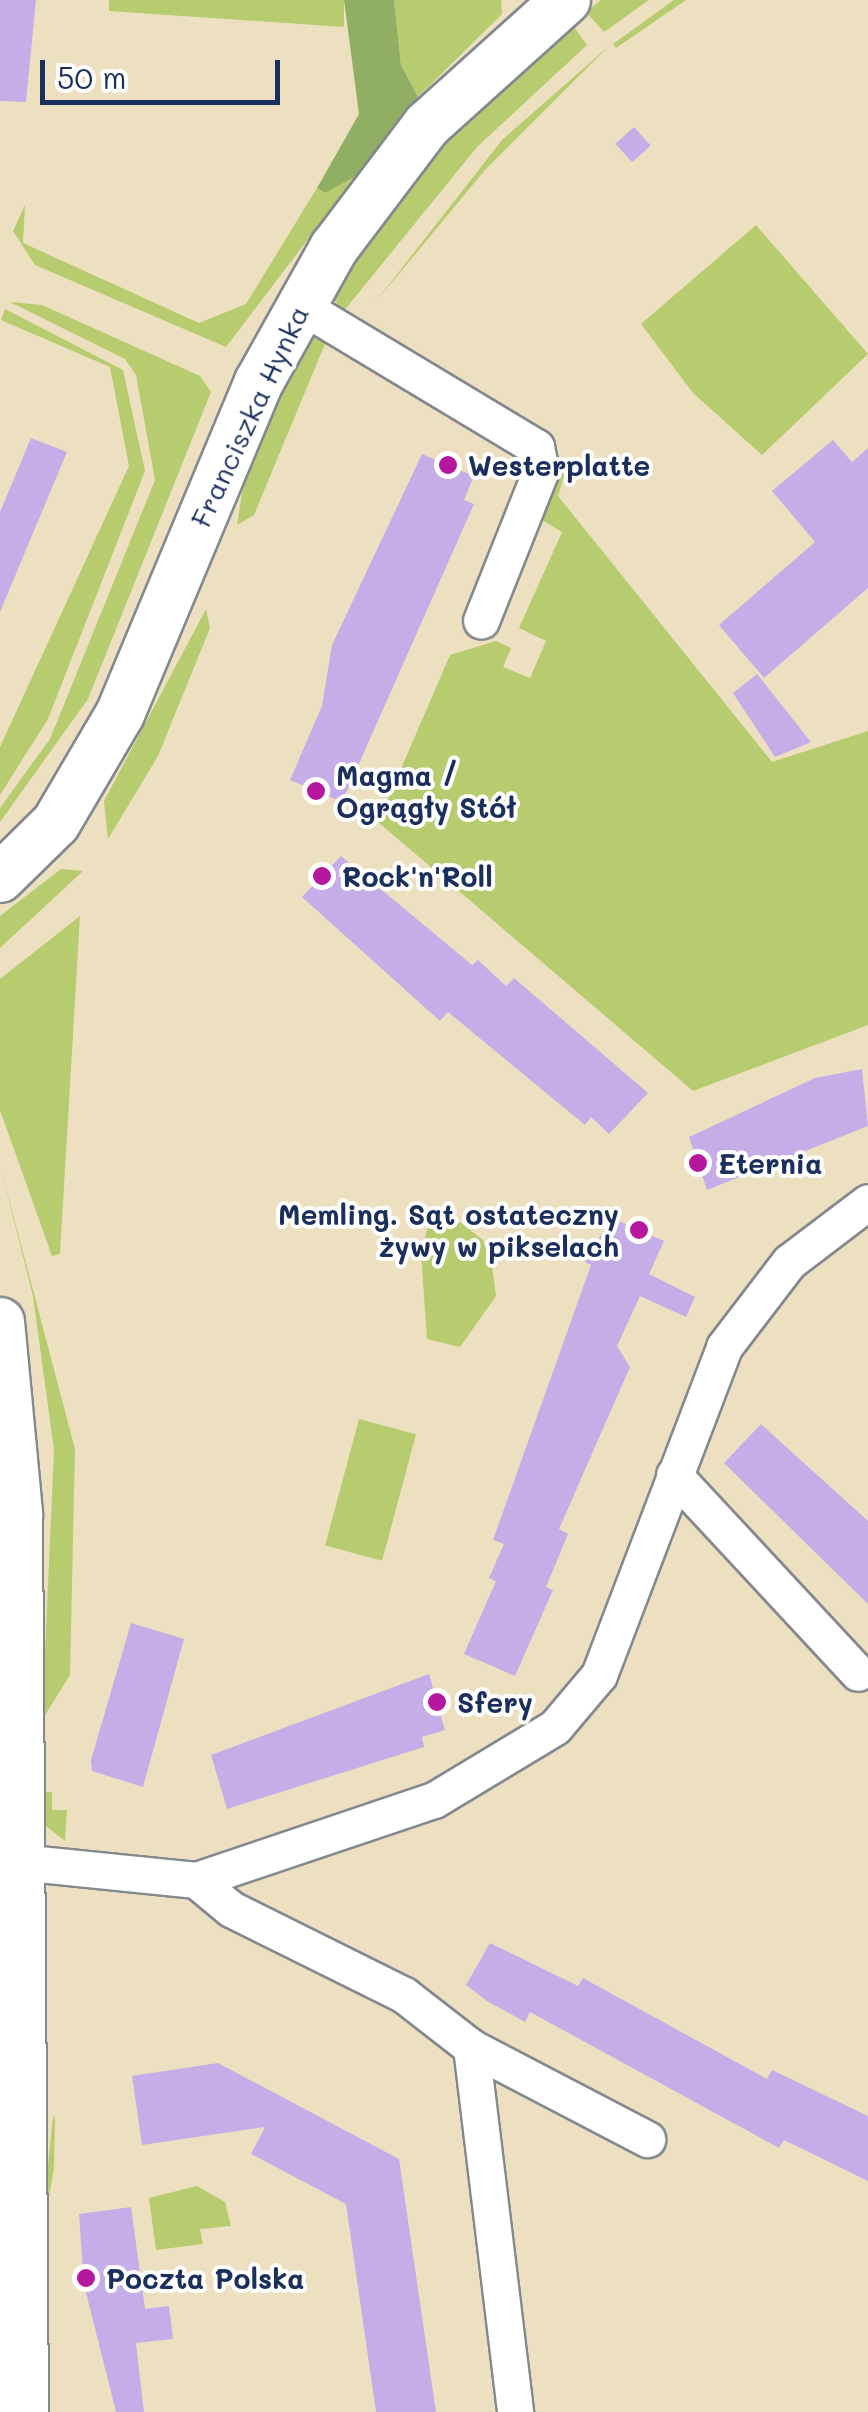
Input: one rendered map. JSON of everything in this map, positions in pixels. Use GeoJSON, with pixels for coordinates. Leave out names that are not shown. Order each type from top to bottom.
{"type":"FeatureCollection","features":[{"type":"Feature","properties":{"kind":"main road","name":"Franciszka Hynka"},"geometry":{"type":"LineString","coordinates":[[0,878],[64,812],[120,714],[298,304],[427,125],[566,0]]}},
{"type":"Feature","properties":{"kind":"main road"},"geometry":{"type":"LineString","coordinates":[[0,1322],[16,1462],[24,2412]]}},
{"type":"Feature","properties":{"kind":"street"},"geometry":{"type":"LineString","coordinates":[[298,304],[536,448],[540,470],[480,620]]}},
{"type":"Feature","properties":{"kind":"street"},"geometry":{"type":"LineString","coordinates":[[19,1862],[196,1880],[434,1800],[545,1735],[598,1675],[714,1367],[756,1298],[827,1227],[868,1202]]}},
{"type":"Feature","properties":{"kind":"street"},"geometry":{"type":"LineString","coordinates":[[674,1475],[858,1673]]}},
{"type":"Feature","properties":{"kind":"street"},"geometry":{"type":"LineString","coordinates":[[196,1880],[230,1909],[404,1995],[471,2047],[647,2139]]}},
{"type":"Feature","properties":{"kind":"street"},"geometry":{"type":"LineString","coordinates":[[471,2047],[515,2412]]}},
{"type":"Feature","properties":{"kind":"green space"},"geometry":{"type":"Polygon","coordinates":[[[109,0],[344,0],[344,27],[109,11],[109,0]]]}},
{"type":"Feature","properties":{"kind":"green space"},"geometry":{"type":"Polygon","coordinates":[[[344,0],[394,0],[401,65],[418,97],[356,176],[325,193],[317,188],[359,114],[344,0]]]}},
{"type":"Feature","properties":{"kind":"green space"},"geometry":{"type":"Polygon","coordinates":[[[394,0],[501,0],[502,14],[418,97],[401,65],[394,0]]]}},
{"type":"Feature","properties":{"kind":"green space"},"geometry":{"type":"Polygon","coordinates":[[[601,0],[649,0],[604,32],[586,12],[601,0]]]}},
{"type":"Feature","properties":{"kind":"green space"},"geometry":{"type":"Polygon","coordinates":[[[674,0],[686,0],[616,48],[613,44],[674,0]]]}},
{"type":"Feature","properties":{"kind":"green space"},"geometry":{"type":"Polygon","coordinates":[[[571,23],[587,45],[477,147],[343,312],[333,298],[348,261],[438,142],[571,23]]]}},
{"type":"Feature","properties":{"kind":"green space"},"geometry":{"type":"Polygon","coordinates":[[[609,46],[485,170],[373,305],[502,140],[609,46]]]}},
{"type":"Feature","properties":{"kind":"green space"},"geometry":{"type":"Polygon","coordinates":[[[342,176],[356,176],[226,347],[35,265],[13,231],[25,205],[23,243],[199,323],[246,304],[317,188],[325,193],[342,176]]]}},
{"type":"Feature","properties":{"kind":"green space"},"geometry":{"type":"Polygon","coordinates":[[[756,225],[868,354],[762,455],[693,393],[641,324],[756,225]]]}},
{"type":"Feature","properties":{"kind":"green space"},"geometry":{"type":"Polygon","coordinates":[[[10,302],[42,305],[200,376],[211,392],[88,699],[0,822],[0,808],[50,739],[155,480],[136,375],[125,359],[10,302]]]}},
{"type":"Feature","properties":{"kind":"green space"},"geometry":{"type":"Polygon","coordinates":[[[5,309],[123,370],[145,471],[48,719],[0,795],[0,747],[129,466],[110,367],[1,320],[5,309]]]}},
{"type":"Feature","properties":{"kind":"green space"},"geometry":{"type":"Polygon","coordinates":[[[310,338],[327,339],[254,515],[237,525],[248,455],[310,338]]]}},
{"type":"Feature","properties":{"kind":"green space"},"geometry":{"type":"Polygon","coordinates":[[[569,460],[558,496],[772,762],[868,731],[868,1025],[693,1091],[378,822],[450,655],[496,641],[511,648],[503,667],[530,678],[546,641],[519,628],[562,532],[537,517],[569,460]]]}},
{"type":"Feature","properties":{"kind":"green space"},"geometry":{"type":"Polygon","coordinates":[[[206,609],[210,628],[158,756],[108,839],[104,801],[206,609]]]}},
{"type":"Feature","properties":{"kind":"green space"},"geometry":{"type":"Polygon","coordinates":[[[61,869],[83,871],[0,948],[0,916],[61,869]]]}},
{"type":"Feature","properties":{"kind":"green space"},"geometry":{"type":"Polygon","coordinates":[[[80,916],[60,1254],[52,1256],[0,1110],[0,979],[80,916]]]}},
{"type":"Feature","properties":{"kind":"green space"},"geometry":{"type":"Polygon","coordinates":[[[0,1165],[75,1449],[70,1675],[42,1720],[54,1450],[33,1296],[0,1165]]]}},
{"type":"Feature","properties":{"kind":"green space"},"geometry":{"type":"Polygon","coordinates":[[[430,1218],[461,1223],[483,1240],[492,1266],[496,1296],[460,1347],[427,1339],[421,1254],[430,1218]]]}},
{"type":"Feature","properties":{"kind":"green space"},"geometry":{"type":"Polygon","coordinates":[[[359,1419],[416,1434],[382,1561],[325,1546],[359,1419]]]}},
{"type":"Feature","properties":{"kind":"green space"},"geometry":{"type":"Polygon","coordinates":[[[39,1792],[52,1792],[52,1810],[67,1810],[65,1841],[41,1822],[39,1792]]]}},
{"type":"Feature","properties":{"kind":"green space"},"geometry":{"type":"Polygon","coordinates":[[[53,2117],[54,2168],[39,2254],[53,2117]]]}},
{"type":"Feature","properties":{"kind":"green space"},"geometry":{"type":"Polygon","coordinates":[[[197,2186],[225,2202],[231,2226],[200,2229],[203,2244],[156,2250],[149,2198],[197,2186]]]}},
{"type":"Feature","properties":{"kind":"building"},"geometry":{"type":"Polygon","coordinates":[[[0,0],[36,0],[26,102],[0,101],[0,0]]]}},
{"type":"Feature","properties":{"kind":"building"},"geometry":{"type":"Polygon","coordinates":[[[634,127],[651,146],[632,162],[615,144],[634,127]]]}},
{"type":"Feature","properties":{"kind":"building"},"geometry":{"type":"Polygon","coordinates":[[[31,438],[67,452],[0,612],[0,512],[31,438]]]}},
{"type":"Feature","properties":{"kind":"building"},"geometry":{"type":"Polygon","coordinates":[[[833,440],[852,462],[868,448],[868,588],[764,678],[719,625],[815,542],[772,491],[833,440]]]}},
{"type":"Feature","properties":{"kind":"building"},"geometry":{"type":"Polygon","coordinates":[[[422,454],[474,476],[464,500],[474,504],[342,802],[290,780],[322,706],[332,645],[422,454]]]}},
{"type":"Feature","properties":{"kind":"building"},"geometry":{"type":"Polygon","coordinates":[[[757,674],[811,742],[775,757],[733,693],[757,674]]]}},
{"type":"Feature","properties":{"kind":"building"},"geometry":{"type":"Polygon","coordinates":[[[341,856],[472,965],[478,960],[506,986],[514,978],[648,1093],[609,1134],[591,1117],[585,1125],[448,1012],[440,1021],[302,897],[341,856]]]}},
{"type":"Feature","properties":{"kind":"building"},"geometry":{"type":"Polygon","coordinates":[[[862,1069],[868,1126],[707,1190],[689,1137],[815,1078],[862,1069]]]}},
{"type":"Feature","properties":{"kind":"building"},"geometry":{"type":"Polygon","coordinates":[[[612,1218],[664,1241],[649,1274],[695,1297],[686,1317],[640,1296],[617,1346],[630,1367],[559,1529],[568,1534],[546,1587],[553,1590],[515,1676],[464,1654],[496,1581],[489,1578],[504,1544],[493,1540],[591,1265],[584,1261],[612,1218]]]}},
{"type":"Feature","properties":{"kind":"building"},"geometry":{"type":"Polygon","coordinates":[[[761,1424],[868,1521],[868,1604],[724,1463],[761,1424]]]}},
{"type":"Feature","properties":{"kind":"building"},"geometry":{"type":"Polygon","coordinates":[[[131,1623],[184,1639],[143,1787],[92,1771],[91,1760],[131,1623]]]}},
{"type":"Feature","properties":{"kind":"building"},"geometry":{"type":"Polygon","coordinates":[[[429,1674],[445,1730],[422,1737],[424,1747],[227,1809],[211,1755],[429,1674]]]}},
{"type":"Feature","properties":{"kind":"building"},"geometry":{"type":"Polygon","coordinates":[[[490,1943],[578,1986],[583,1978],[767,2079],[772,2070],[868,2116],[868,2181],[784,2140],[779,2148],[530,2012],[525,2022],[487,2001],[466,1985],[490,1943]]]}},
{"type":"Feature","properties":{"kind":"building"},"geometry":{"type":"Polygon","coordinates":[[[218,2063],[399,2159],[436,2412],[376,2412],[346,2204],[251,2154],[265,2127],[142,2145],[132,2076],[218,2063]]]}},
{"type":"Feature","properties":{"kind":"building"},"geometry":{"type":"Polygon","coordinates":[[[131,2207],[145,2309],[169,2306],[173,2339],[136,2343],[144,2412],[116,2412],[84,2285],[79,2214],[131,2207]]]}},
{"type":"Feature","properties":{"kind":"place","name":"Westerplatte"},"geometry":{"type":"Point","coordinates":[448,465]}},
{"type":"Feature","properties":{"kind":"place","name":"Magma / Ogrągły Stół"},"geometry":{"type":"Point","coordinates":[316,791]}},
{"type":"Feature","properties":{"kind":"place","name":"Rock'n'Roll"},"geometry":{"type":"Point","coordinates":[322,876]}},
{"type":"Feature","properties":{"kind":"place","name":"Eternia"},"geometry":{"type":"Point","coordinates":[698,1163]}},
{"type":"Feature","properties":{"kind":"place","name":"Memling. Sąt ostateczny żywy w pikselach"},"geometry":{"type":"Point","coordinates":[639,1230]}},
{"type":"Feature","properties":{"kind":"place","name":"Sfery"},"geometry":{"type":"Point","coordinates":[437,1702]}},
{"type":"Feature","properties":{"kind":"place","name":"Poczta Polska"},"geometry":{"type":"Point","coordinates":[86,2278]}}]}
